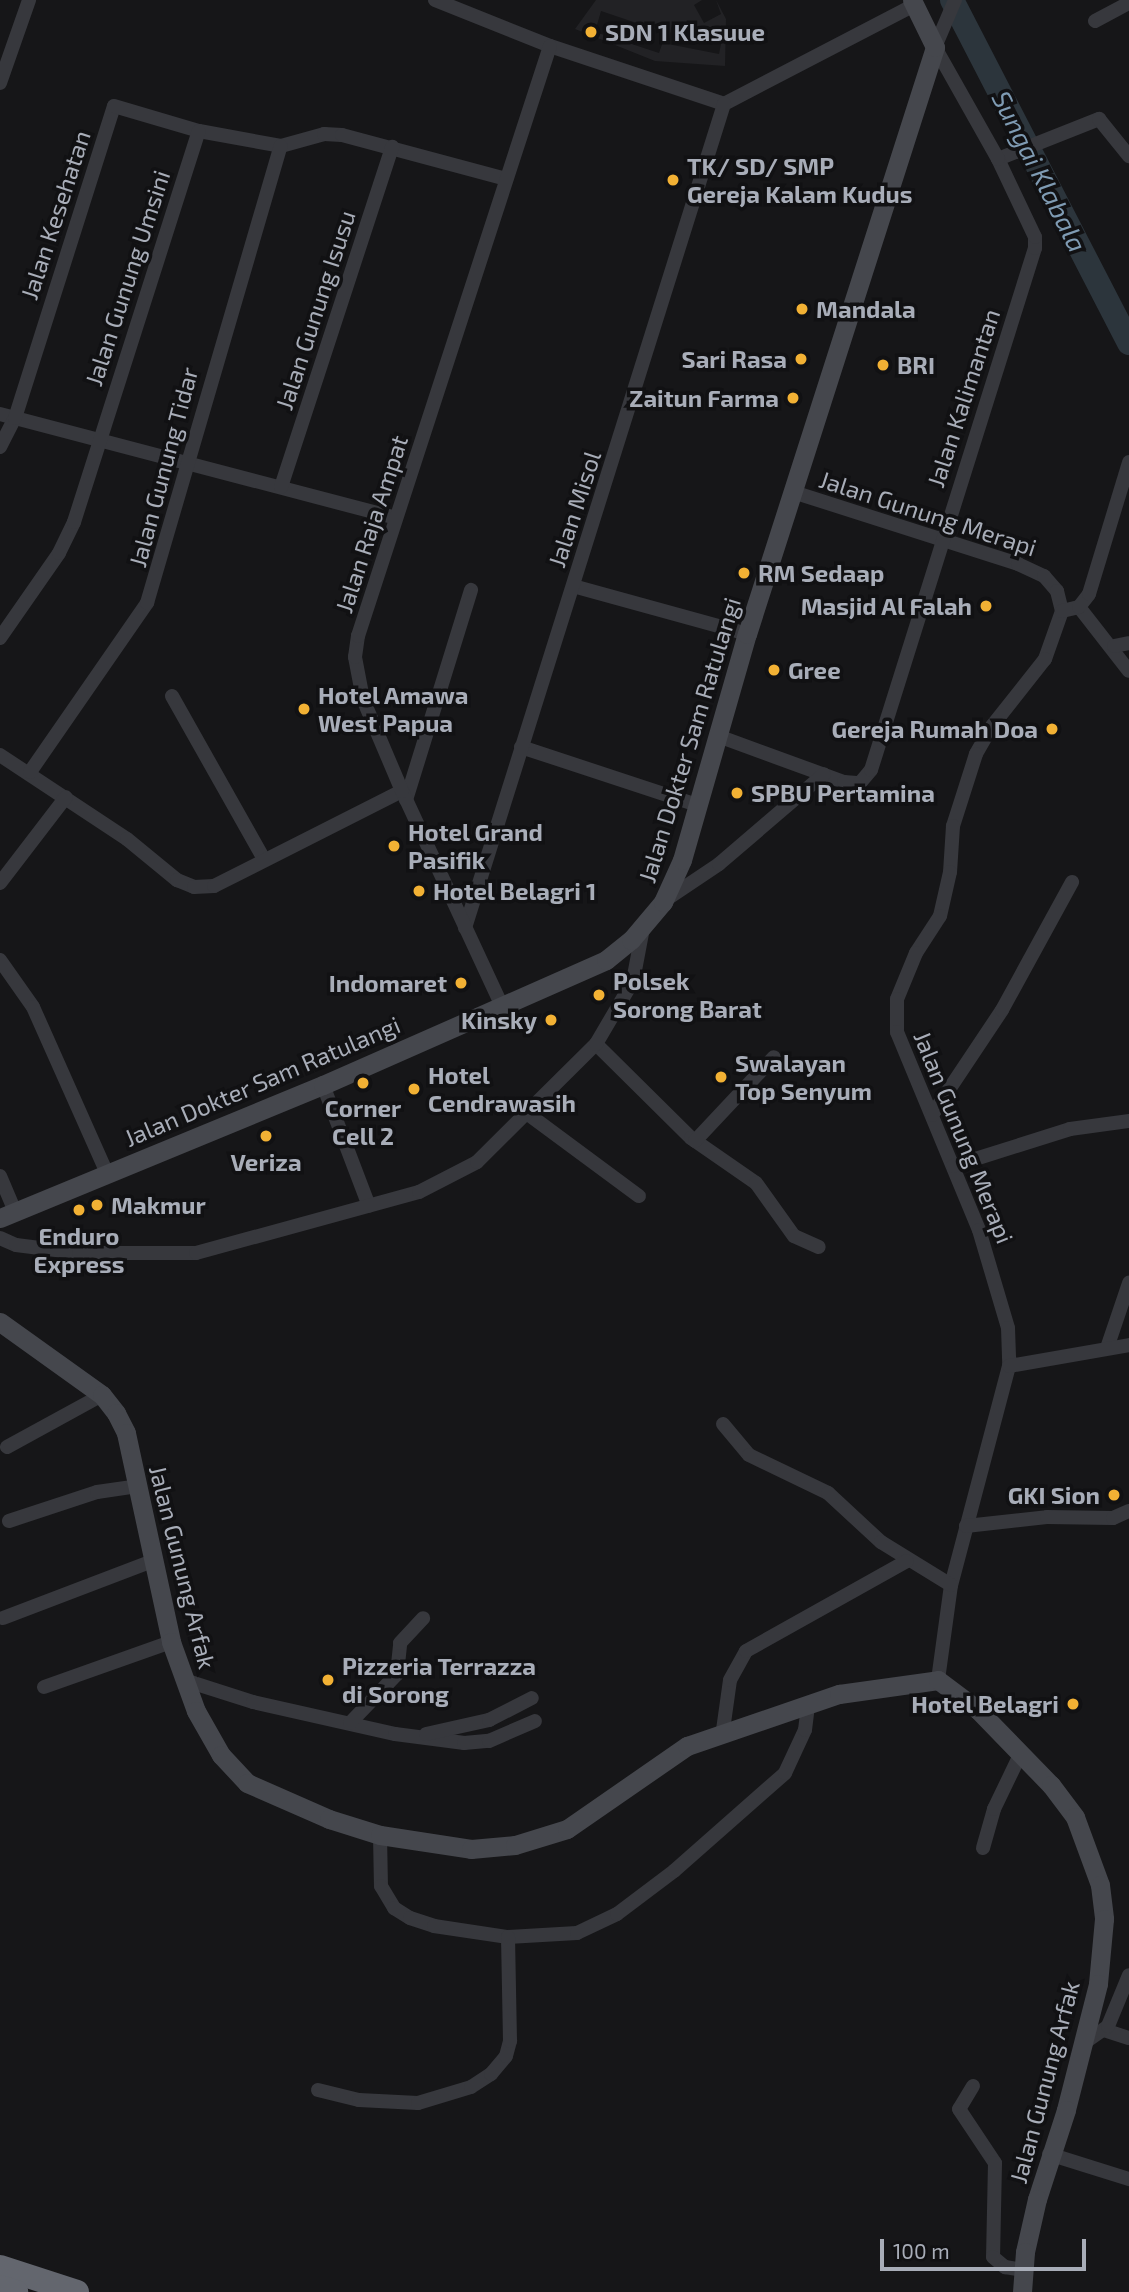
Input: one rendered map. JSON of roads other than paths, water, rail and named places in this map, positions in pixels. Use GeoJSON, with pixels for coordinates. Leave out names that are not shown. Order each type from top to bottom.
{"type":"FeatureCollection","features":[{"type":"Feature","properties":{"kind":"highway"},"geometry":{"type":"LineString","coordinates":[[0,2267],[77,2292]]}},
{"type":"Feature","properties":{"kind":"highway"},"geometry":{"type":"LineString","coordinates":[[0,2287],[16,2292]]}},
{"type":"Feature","properties":{"kind":"street"},"geometry":{"type":"LineString","coordinates":[[0,83],[29,0]]}},
{"type":"Feature","properties":{"kind":"street"},"geometry":{"type":"LineString","coordinates":[[936,47],[955,0]]}},
{"type":"Feature","properties":{"kind":"street"},"geometry":{"type":"LineString","coordinates":[[444,1],[550,46],[724,104],[913,3],[936,47]]}},
{"type":"Feature","properties":{"kind":"street"},"geometry":{"type":"LineString","coordinates":[[1095,21],[1129,3]]}},
{"type":"Feature","properties":{"kind":"street","name":"Jalan Raja Ampat"},"geometry":{"type":"LineString","coordinates":[[501,1004],[404,796],[363,699],[355,657],[396,518],[550,46]]}},
{"type":"Feature","properties":{"kind":"street","name":"Jalan Kalimantan"},"geometry":{"type":"LineString","coordinates":[[824,774],[860,783],[872,770],[941,539],[1035,248],[1035,237],[998,159],[936,47]]}},
{"type":"Feature","properties":{"kind":"street","name":"Jalan Dokter Sam Ratulangi"},"geometry":{"type":"LineString","coordinates":[[7,1215],[323,1085],[501,1004],[606,960],[643,928],[663,902],[682,860],[747,635],[936,47]]}},
{"type":"Feature","properties":{"kind":"street","name":"Jalan Misol"},"geometry":{"type":"LineString","coordinates":[[465,928],[724,104]]}},
{"type":"Feature","properties":{"kind":"street","name":"Jalan Kesehatan"},"geometry":{"type":"LineString","coordinates":[[0,447],[7,416],[114,106],[199,131]]}},
{"type":"Feature","properties":{"kind":"street"},"geometry":{"type":"LineString","coordinates":[[998,159],[1099,119],[1129,156]]}},
{"type":"Feature","properties":{"kind":"street"},"geometry":{"type":"LineString","coordinates":[[199,131],[281,146],[324,134],[392,147],[506,179]]}},
{"type":"Feature","properties":{"kind":"street","name":"Jalan Gunung Umsini"},"geometry":{"type":"LineString","coordinates":[[0,638],[74,522],[98,440],[199,131]]}},
{"type":"Feature","properties":{"kind":"street","name":"Jalan Gunung Tidar"},"geometry":{"type":"LineString","coordinates":[[30,772],[147,603],[185,464],[281,146]]}},
{"type":"Feature","properties":{"kind":"street","name":"Jalan Gunung Isusu"},"geometry":{"type":"LineString","coordinates":[[281,487],[392,147]]}},
{"type":"Feature","properties":{"kind":"street"},"geometry":{"type":"LineString","coordinates":[[7,416],[396,518]]}},
{"type":"Feature","properties":{"kind":"street"},"geometry":{"type":"LineString","coordinates":[[1062,611],[1079,607],[1089,594],[1129,462]]}},
{"type":"Feature","properties":{"kind":"street","name":"Jalan Gunung Merapi"},"geometry":{"type":"LineString","coordinates":[[793,492],[941,539],[1044,576],[1057,591],[1062,611],[1045,659],[992,726],[976,754],[953,826],[943,907],[897,999],[897,1032],[953,1166],[1001,1297],[1009,1366],[951,1585],[938,1680]]}},
{"type":"Feature","properties":{"kind":"street"},"geometry":{"type":"LineString","coordinates":[[573,586],[747,635]]}},
{"type":"Feature","properties":{"kind":"street"},"geometry":{"type":"LineString","coordinates":[[0,755],[66,797],[177,880],[194,887],[214,886],[264,859],[404,796],[471,590]]}},
{"type":"Feature","properties":{"kind":"street"},"geometry":{"type":"LineString","coordinates":[[1079,607],[1114,646],[1129,671]]}},
{"type":"Feature","properties":{"kind":"street"},"geometry":{"type":"LineString","coordinates":[[1114,646],[1129,642]]}},
{"type":"Feature","properties":{"kind":"street"},"geometry":{"type":"LineString","coordinates":[[172,696],[264,859]]}},
{"type":"Feature","properties":{"kind":"street"},"geometry":{"type":"LineString","coordinates":[[663,902],[719,864],[824,774],[718,736]]}},
{"type":"Feature","properties":{"kind":"street"},"geometry":{"type":"LineString","coordinates":[[521,747],[697,806]]}},
{"type":"Feature","properties":{"kind":"street"},"geometry":{"type":"LineString","coordinates":[[0,883],[66,797]]}},
{"type":"Feature","properties":{"kind":"street"},"geometry":{"type":"LineString","coordinates":[[932,1115],[990,1029],[1072,882]]}},
{"type":"Feature","properties":{"kind":"street"},"geometry":{"type":"LineString","coordinates":[[0,1238],[16,1245],[79,1253],[196,1253],[419,1192],[477,1162],[596,1044],[633,981],[643,928]]}},
{"type":"Feature","properties":{"kind":"street"},"geometry":{"type":"LineString","coordinates":[[0,960],[33,1007],[107,1173]]}},
{"type":"Feature","properties":{"kind":"street"},"geometry":{"type":"LineString","coordinates":[[596,1044],[695,1141],[757,1182],[794,1236],[819,1247]]}},
{"type":"Feature","properties":{"kind":"street"},"geometry":{"type":"LineString","coordinates":[[695,1141],[774,1057]]}},
{"type":"Feature","properties":{"kind":"street"},"geometry":{"type":"LineString","coordinates":[[323,1085],[369,1206]]}},
{"type":"Feature","properties":{"kind":"street"},"geometry":{"type":"LineString","coordinates":[[527,1114],[639,1196]]}},
{"type":"Feature","properties":{"kind":"street"},"geometry":{"type":"LineString","coordinates":[[953,1166],[1070,1129],[1129,1121]]}},
{"type":"Feature","properties":{"kind":"street"},"geometry":{"type":"LineString","coordinates":[[0,1176],[7,1215]]}},
{"type":"Feature","properties":{"kind":"street"},"geometry":{"type":"LineString","coordinates":[[1107,1348],[1129,1283]]}},
{"type":"Feature","properties":{"kind":"street","name":"Jalan Gunung Arfak"},"geometry":{"type":"LineString","coordinates":[[0,1322],[102,1395],[126,1433],[171,1642],[196,1711],[235,1774],[329,1819],[380,1835],[471,1849],[543,1838],[576,1823],[687,1746],[723,1730],[875,1686],[938,1680],[1021,1753],[1075,1817],[1100,1885],[1104,1919],[1098,1984],[1084,2043],[1049,2154],[1023,2270],[1022,2292]]}},
{"type":"Feature","properties":{"kind":"street"},"geometry":{"type":"LineString","coordinates":[[1009,1366],[1129,1345]]}},
{"type":"Feature","properties":{"kind":"street"},"geometry":{"type":"LineString","coordinates":[[7,1447],[102,1395]]}},
{"type":"Feature","properties":{"kind":"street"},"geometry":{"type":"LineString","coordinates":[[723,1424],[749,1455],[828,1493],[855,1522],[907,1561],[951,1585]]}},
{"type":"Feature","properties":{"kind":"street"},"geometry":{"type":"LineString","coordinates":[[9,1521],[97,1492],[138,1486]]}},
{"type":"Feature","properties":{"kind":"street"},"geometry":{"type":"LineString","coordinates":[[966,1526],[1047,1517],[1113,1518],[1129,1511]]}},
{"type":"Feature","properties":{"kind":"street"},"geometry":{"type":"LineString","coordinates":[[3,1618],[152,1561]]}},
{"type":"Feature","properties":{"kind":"street"},"geometry":{"type":"LineString","coordinates":[[723,1730],[730,1680],[746,1651],[907,1561]]}},
{"type":"Feature","properties":{"kind":"street"},"geometry":{"type":"LineString","coordinates":[[350,1723],[397,1674],[400,1643],[423,1618]]}},
{"type":"Feature","properties":{"kind":"street"},"geometry":{"type":"LineString","coordinates":[[44,1687],[171,1642]]}},
{"type":"Feature","properties":{"kind":"street"},"geometry":{"type":"LineString","coordinates":[[184,1680],[253,1702],[395,1734],[421,1735],[464,1743],[489,1741],[535,1721]]}},
{"type":"Feature","properties":{"kind":"street"},"geometry":{"type":"LineString","coordinates":[[421,1735],[489,1720],[533,1698]]}},
{"type":"Feature","properties":{"kind":"street"},"geometry":{"type":"LineString","coordinates":[[380,1835],[381,1886],[394,1908],[434,1926],[509,1937],[577,1933],[617,1914],[674,1871],[785,1773],[805,1730],[808,1705]]}},
{"type":"Feature","properties":{"kind":"street"},"geometry":{"type":"LineString","coordinates":[[983,1847],[994,1809],[1021,1753]]}},
{"type":"Feature","properties":{"kind":"street"},"geometry":{"type":"LineString","coordinates":[[318,2090],[359,2099],[418,2103],[471,2087],[491,2074],[506,2056],[510,2041],[509,1937]]}},
{"type":"Feature","properties":{"kind":"street"},"geometry":{"type":"LineString","coordinates":[[1084,2043],[1104,2030],[1129,1976]]}},
{"type":"Feature","properties":{"kind":"street"},"geometry":{"type":"LineString","coordinates":[[1104,2030],[1129,2038]]}},
{"type":"Feature","properties":{"kind":"street"},"geometry":{"type":"LineString","coordinates":[[973,2086],[959,2109],[995,2163],[993,2257],[1005,2267],[1023,2270]]}},
{"type":"Feature","properties":{"kind":"street"},"geometry":{"type":"LineString","coordinates":[[1049,2154],[1129,2179]]}},
{"type":"Feature","properties":{"kind":"waterway","name":"Sungai Klabala"},"geometry":{"type":"LineString","coordinates":[[952,0],[1129,343]]}},
{"type":"Feature","properties":{"kind":"place","name":"SDN 1 Klasuue"},"geometry":{"type":"Point","coordinates":[591,32]}},
{"type":"Feature","properties":{"kind":"place","name":"TK/ SD/ SMP Gereja Kalam Kudus"},"geometry":{"type":"Point","coordinates":[673,180]}},
{"type":"Feature","properties":{"kind":"place","name":"Mandala"},"geometry":{"type":"Point","coordinates":[802,309]}},
{"type":"Feature","properties":{"kind":"place","name":"Sari Rasa"},"geometry":{"type":"Point","coordinates":[801,359]}},
{"type":"Feature","properties":{"kind":"place","name":"BRI"},"geometry":{"type":"Point","coordinates":[883,365]}},
{"type":"Feature","properties":{"kind":"place","name":"Zaitun Farma"},"geometry":{"type":"Point","coordinates":[793,398]}},
{"type":"Feature","properties":{"kind":"place","name":"RM Sedaap"},"geometry":{"type":"Point","coordinates":[744,573]}},
{"type":"Feature","properties":{"kind":"place","name":"Masjid Al Falah"},"geometry":{"type":"Point","coordinates":[986,606]}},
{"type":"Feature","properties":{"kind":"place","name":"Gree"},"geometry":{"type":"Point","coordinates":[774,670]}},
{"type":"Feature","properties":{"kind":"place","name":"Hotel Amawa West Papua"},"geometry":{"type":"Point","coordinates":[304,709]}},
{"type":"Feature","properties":{"kind":"place","name":"Gereja Rumah Doa"},"geometry":{"type":"Point","coordinates":[1052,729]}},
{"type":"Feature","properties":{"kind":"place","name":"SPBU Pertamina"},"geometry":{"type":"Point","coordinates":[737,793]}},
{"type":"Feature","properties":{"kind":"place","name":"Hotel Grand Pasifik"},"geometry":{"type":"Point","coordinates":[394,846]}},
{"type":"Feature","properties":{"kind":"place","name":"Hotel Belagri 1"},"geometry":{"type":"Point","coordinates":[419,891]}},
{"type":"Feature","properties":{"kind":"place","name":"Indomaret"},"geometry":{"type":"Point","coordinates":[461,983]}},
{"type":"Feature","properties":{"kind":"place","name":"Polsek Sorong Barat"},"geometry":{"type":"Point","coordinates":[599,995]}},
{"type":"Feature","properties":{"kind":"place","name":"Kinsky"},"geometry":{"type":"Point","coordinates":[551,1020]}},
{"type":"Feature","properties":{"kind":"place","name":"Swalayan Top Senyum"},"geometry":{"type":"Point","coordinates":[721,1077]}},
{"type":"Feature","properties":{"kind":"place","name":"Corner Cell 2"},"geometry":{"type":"Point","coordinates":[363,1083]}},
{"type":"Feature","properties":{"kind":"place","name":"Hotel Cendrawasih"},"geometry":{"type":"Point","coordinates":[414,1089]}},
{"type":"Feature","properties":{"kind":"place","name":"Veriza"},"geometry":{"type":"Point","coordinates":[266,1136]}},
{"type":"Feature","properties":{"kind":"place","name":"Makmur"},"geometry":{"type":"Point","coordinates":[97,1205]}},
{"type":"Feature","properties":{"kind":"place","name":"Enduro Express"},"geometry":{"type":"Point","coordinates":[79,1210]}},
{"type":"Feature","properties":{"kind":"place","name":"GKI Sion"},"geometry":{"type":"Point","coordinates":[1114,1495]}},
{"type":"Feature","properties":{"kind":"place","name":"Pizzeria Terrazza di Sorong"},"geometry":{"type":"Point","coordinates":[328,1680]}},
{"type":"Feature","properties":{"kind":"place","name":"Hotel Belagri"},"geometry":{"type":"Point","coordinates":[1073,1704]}}]}
